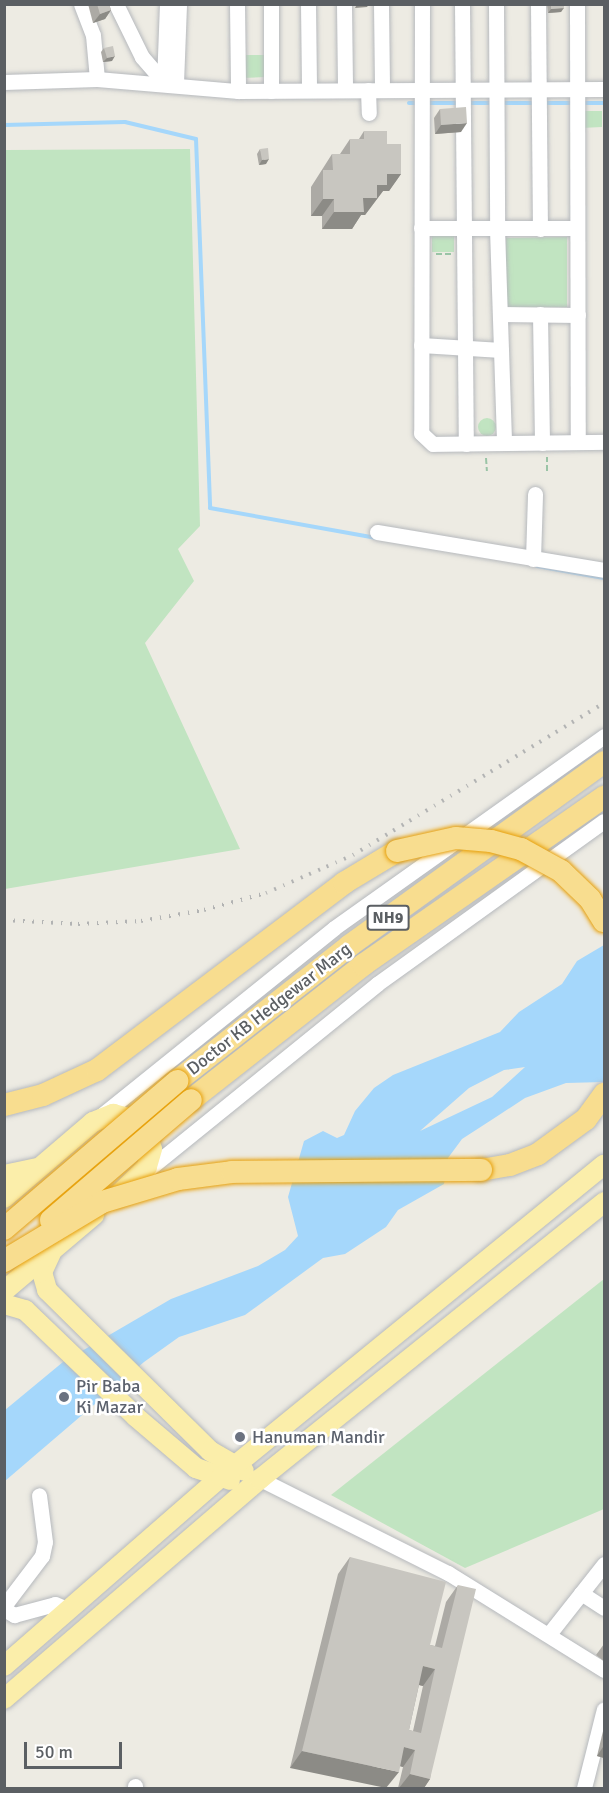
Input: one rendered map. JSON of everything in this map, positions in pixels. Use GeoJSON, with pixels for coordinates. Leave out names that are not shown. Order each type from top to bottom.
{"type":"FeatureCollection","features":[{"type":"Feature","properties":{"kind":"highway","name":"Doctor KB Hedgewar Marg"},"geometry":{"type":"LineString","coordinates":[[4,1229],[177,1081],[349,946],[604,762]]}},
{"type":"Feature","properties":{"kind":"highway","name":"Doctor KB Hedgewar Marg"},"geometry":{"type":"LineString","coordinates":[[4,1261],[191,1100],[363,964],[604,797]]}},
{"type":"Feature","properties":{"kind":"highway"},"geometry":{"type":"LineString","coordinates":[[4,1105],[43,1095],[97,1070],[344,883],[411,846],[438,839],[475,839],[521,849],[561,871],[590,899],[604,921]]}},
{"type":"Feature","properties":{"kind":"highway"},"geometry":{"type":"LineString","coordinates":[[4,1261],[102,1202],[178,1179],[232,1172],[458,1172],[510,1165],[564,1137],[586,1119],[604,1094]]}},
{"type":"Feature","properties":{"kind":"main road"},"geometry":{"type":"LineString","coordinates":[[4,1198],[12,1180],[48,1161],[102,1116],[125,1115],[144,1128],[150,1138],[150,1161],[137,1179],[4,1291]]}},
{"type":"Feature","properties":{"kind":"main road"},"geometry":{"type":"LineString","coordinates":[[4,1666],[228,1471],[604,1165]]}},
{"type":"Feature","properties":{"kind":"main road"},"geometry":{"type":"LineString","coordinates":[[12,1180],[60,1244]]}},
{"type":"Feature","properties":{"kind":"main road"},"geometry":{"type":"LineString","coordinates":[[4,1699],[254,1484],[604,1202]]}},
{"type":"Feature","properties":{"kind":"main road"},"geometry":{"type":"LineString","coordinates":[[60,1244],[42,1278],[57,1301],[157,1397],[228,1471]]}},
{"type":"Feature","properties":{"kind":"main road"},"geometry":{"type":"LineString","coordinates":[[4,1304],[16,1305],[37,1321],[136,1417],[196,1468],[228,1471],[254,1484]]}},
{"type":"Feature","properties":{"kind":"street"},"geometry":{"type":"LineString","coordinates":[[81,4],[93,35],[97,80]]}},
{"type":"Feature","properties":{"kind":"street"},"geometry":{"type":"LineString","coordinates":[[116,4],[142,57],[170,83]]}},
{"type":"Feature","properties":{"kind":"street"},"geometry":{"type":"LineString","coordinates":[[167,4],[170,83]]}},
{"type":"Feature","properties":{"kind":"street"},"geometry":{"type":"LineString","coordinates":[[170,83],[179,4]]}},
{"type":"Feature","properties":{"kind":"street"},"geometry":{"type":"LineString","coordinates":[[237,4],[238,91]]}},
{"type":"Feature","properties":{"kind":"street"},"geometry":{"type":"LineString","coordinates":[[271,4],[271,91]]}},
{"type":"Feature","properties":{"kind":"street"},"geometry":{"type":"LineString","coordinates":[[308,4],[309,90]]}},
{"type":"Feature","properties":{"kind":"street"},"geometry":{"type":"LineString","coordinates":[[344,4],[345,90]]}},
{"type":"Feature","properties":{"kind":"street"},"geometry":{"type":"LineString","coordinates":[[369,113],[375,90],[381,4]]}},
{"type":"Feature","properties":{"kind":"street"},"geometry":{"type":"LineString","coordinates":[[422,4],[421,433],[433,444],[604,442]]}},
{"type":"Feature","properties":{"kind":"street"},"geometry":{"type":"LineString","coordinates":[[462,4],[466,444]]}},
{"type":"Feature","properties":{"kind":"street"},"geometry":{"type":"LineString","coordinates":[[496,4],[497,229],[504,442]]}},
{"type":"Feature","properties":{"kind":"street"},"geometry":{"type":"LineString","coordinates":[[538,4],[540,228]]}},
{"type":"Feature","properties":{"kind":"street"},"geometry":{"type":"LineString","coordinates":[[577,4],[578,442]]}},
{"type":"Feature","properties":{"kind":"street"},"geometry":{"type":"LineString","coordinates":[[4,82],[97,80],[170,83],[195,90],[238,91],[604,89]]}},
{"type":"Feature","properties":{"kind":"street"},"geometry":{"type":"LineString","coordinates":[[421,228],[578,228]]}},
{"type":"Feature","properties":{"kind":"street"},"geometry":{"type":"LineString","coordinates":[[500,314],[578,315]]}},
{"type":"Feature","properties":{"kind":"street"},"geometry":{"type":"LineString","coordinates":[[540,314],[542,442]]}},
{"type":"Feature","properties":{"kind":"street"},"geometry":{"type":"LineString","coordinates":[[421,345],[501,350]]}},
{"type":"Feature","properties":{"kind":"street"},"geometry":{"type":"LineString","coordinates":[[533,559],[535,494]]}},
{"type":"Feature","properties":{"kind":"street"},"geometry":{"type":"LineString","coordinates":[[377,532],[604,570]]}},
{"type":"Feature","properties":{"kind":"street"},"geometry":{"type":"LineString","coordinates":[[93,1122],[334,928],[604,736]]}},
{"type":"Feature","properties":{"kind":"street"},"geometry":{"type":"LineString","coordinates":[[137,1179],[206,1119],[377,984],[604,821]]}},
{"type":"Feature","properties":{"kind":"street"},"geometry":{"type":"LineString","coordinates":[[254,1484],[277,1490],[448,1573],[604,1670]]}},
{"type":"Feature","properties":{"kind":"street"},"geometry":{"type":"LineString","coordinates":[[39,1495],[45,1542],[42,1556],[4,1608],[14,1615],[55,1604],[69,1610]]}},
{"type":"Feature","properties":{"kind":"street"},"geometry":{"type":"LineString","coordinates":[[549,1634],[604,1564]]}},
{"type":"Feature","properties":{"kind":"street"},"geometry":{"type":"LineString","coordinates":[[581,1593],[604,1608]]}},
{"type":"Feature","properties":{"kind":"street"},"geometry":{"type":"LineString","coordinates":[[584,1788],[604,1709]]}},
{"type":"Feature","properties":{"kind":"path"},"geometry":{"type":"LineString","coordinates":[[421,254],[465,254]]}},
{"type":"Feature","properties":{"kind":"green space"},"geometry":{"type":"Polygon","coordinates":[[[241,55],[265,55],[266,77],[241,78],[241,55]]]}},
{"type":"Feature","properties":{"kind":"green space"},"geometry":{"type":"Polygon","coordinates":[[[581,111],[602,111],[602,127],[581,128],[581,111]]]}},
{"type":"Feature","properties":{"kind":"green space"},"geometry":{"type":"Polygon","coordinates":[[[190,149],[200,526],[178,549],[194,581],[145,643],[240,849],[5,889],[5,150],[190,149]]]}},
{"type":"Feature","properties":{"kind":"green space"},"geometry":{"type":"Polygon","coordinates":[[[432,232],[454,232],[454,252],[432,252],[432,232]]]}},
{"type":"Feature","properties":{"kind":"green space"},"geometry":{"type":"Polygon","coordinates":[[[567,237],[567,307],[506,308],[506,238],[567,237]]]}},
{"type":"Feature","properties":{"kind":"green space"},"geometry":{"type":"Polygon","coordinates":[[[483,418],[491,418],[496,423],[494,434],[483,436],[478,431],[478,423],[483,418]]]}},
{"type":"Feature","properties":{"kind":"green space"},"geometry":{"type":"Polygon","coordinates":[[[604,1279],[604,1509],[465,1568],[331,1495],[604,1279]]]}},
{"type":"Feature","properties":{"kind":"water"},"geometry":{"type":"Polygon","coordinates":[[[604,945],[604,1082],[566,1083],[525,1098],[462,1139],[448,1158],[444,1184],[398,1210],[386,1227],[345,1254],[323,1258],[245,1315],[179,1337],[144,1362],[5,1481],[5,1410],[63,1362],[171,1299],[258,1266],[285,1250],[298,1236],[288,1197],[304,1141],[323,1131],[337,1138],[344,1135],[355,1111],[374,1088],[393,1075],[500,1032],[519,1012],[562,984],[577,961],[604,945]],[[525,1067],[504,1070],[469,1088],[420,1131],[492,1097],[525,1067]]]}},
{"type":"Feature","properties":{"kind":"building"},"geometry":{"type":"Polygon","coordinates":[[[97,4],[109,4],[111,10],[100,14],[97,4]]]}},
{"type":"Feature","properties":{"kind":"building"},"geometry":{"type":"Polygon","coordinates":[[[551,4],[564,4],[564,8],[551,9],[551,4]]]}},
{"type":"Feature","properties":{"kind":"building"},"geometry":{"type":"Polygon","coordinates":[[[113,46],[115,56],[107,58],[104,48],[113,46]]]}},
{"type":"Feature","properties":{"kind":"building"},"geometry":{"type":"Polygon","coordinates":[[[466,107],[467,123],[441,125],[440,109],[466,107]]]}},
{"type":"Feature","properties":{"kind":"building"},"geometry":{"type":"Polygon","coordinates":[[[364,131],[387,131],[387,144],[401,144],[401,174],[387,174],[387,185],[377,185],[377,198],[363,198],[364,212],[334,212],[334,199],[323,199],[323,170],[333,170],[332,154],[350,154],[350,139],[364,139],[364,131]]]}},
{"type":"Feature","properties":{"kind":"building"},"geometry":{"type":"Polygon","coordinates":[[[268,148],[269,159],[262,160],[260,149],[268,148]]]}},
{"type":"Feature","properties":{"kind":"building"},"geometry":{"type":"Polygon","coordinates":[[[350,1557],[446,1582],[430,1645],[442,1648],[458,1585],[476,1589],[430,1779],[410,1774],[415,1750],[404,1747],[399,1772],[302,1751],[350,1557]],[[423,1666],[409,1730],[421,1733],[435,1669],[423,1666]]]}},
{"type":"Feature","properties":{"kind":"waterway"},"geometry":{"type":"LineString","coordinates":[[409,103],[418,103]]}},
{"type":"Feature","properties":{"kind":"waterway"},"geometry":{"type":"LineString","coordinates":[[425,103],[460,103]]}},
{"type":"Feature","properties":{"kind":"waterway"},"geometry":{"type":"LineString","coordinates":[[467,103],[493,103]]}},
{"type":"Feature","properties":{"kind":"waterway"},"geometry":{"type":"LineString","coordinates":[[500,103],[535,103]]}},
{"type":"Feature","properties":{"kind":"waterway"},"geometry":{"type":"LineString","coordinates":[[542,103],[574,103]]}},
{"type":"Feature","properties":{"kind":"waterway"},"geometry":{"type":"LineString","coordinates":[[581,103],[604,103]]}},
{"type":"Feature","properties":{"kind":"waterway"},"geometry":{"type":"LineString","coordinates":[[4,125],[125,122],[196,139],[210,508],[376,538]]}},
{"type":"Feature","properties":{"kind":"waterway"},"geometry":{"type":"LineString","coordinates":[[537,566],[604,578]]}},
{"type":"Feature","properties":{"kind":"railway"},"geometry":{"type":"LineString","coordinates":[[4,920],[78,924],[141,921],[204,910],[266,893],[353,855],[604,703]]}},
{"type":"Feature","properties":{"kind":"place","name":"Pir Baba Ki Mazar"},"geometry":{"type":"Point","coordinates":[64,1397]}},
{"type":"Feature","properties":{"kind":"place","name":"Hanuman Mandir"},"geometry":{"type":"Point","coordinates":[240,1437]}}]}
